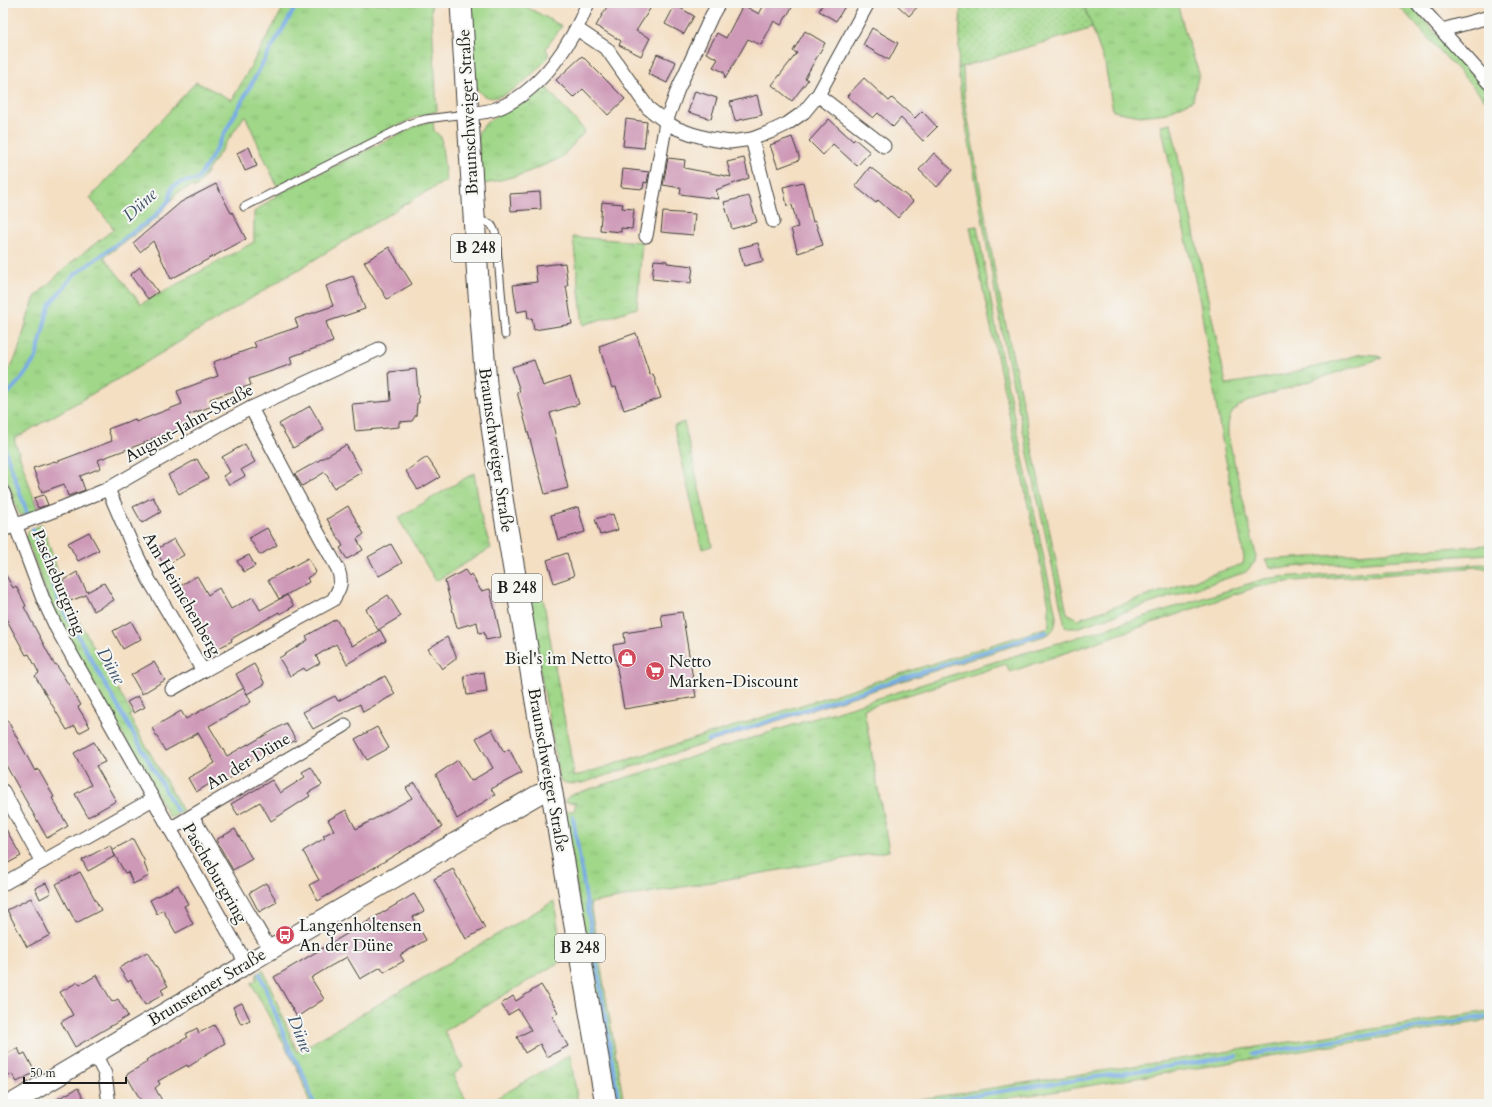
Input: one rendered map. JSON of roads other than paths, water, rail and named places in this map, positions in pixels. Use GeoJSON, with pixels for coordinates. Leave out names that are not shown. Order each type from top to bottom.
{"type":"FeatureCollection","features":[{"type":"Feature","properties":{"kind":"main road","name":"Braunschweiger Straße"},"geometry":{"type":"LineString","coordinates":[[461,3],[474,220],[486,383],[501,492],[551,792],[606,1104]]}},
{"type":"Feature","properties":{"kind":"street"},"geometry":{"type":"LineString","coordinates":[[468,113],[485,112],[501,107],[515,99],[534,84],[552,65],[576,29],[588,3]]}},
{"type":"Feature","properties":{"kind":"street"},"geometry":{"type":"LineString","coordinates":[[646,236],[666,122],[678,89],[719,3]]}},
{"type":"Feature","properties":{"kind":"street"},"geometry":{"type":"LineString","coordinates":[[576,29],[607,49],[648,108],[666,122],[676,128],[710,139],[730,142],[752,138],[770,132],[787,124],[804,112],[818,95],[868,3]]}},
{"type":"Feature","properties":{"kind":"street"},"geometry":{"type":"LineString","coordinates":[[1417,3],[1489,83]]}},
{"type":"Feature","properties":{"kind":"street"},"geometry":{"type":"LineString","coordinates":[[1442,30],[1489,17]]}},
{"type":"Feature","properties":{"kind":"street"},"geometry":{"type":"LineString","coordinates":[[818,95],[884,146]]}},
{"type":"Feature","properties":{"kind":"street"},"geometry":{"type":"LineString","coordinates":[[752,138],[773,221]]}},
{"type":"Feature","properties":{"kind":"street","name":"August-Jahn-Straße"},"geometry":{"type":"LineString","coordinates":[[9,528],[108,489],[251,408],[379,349]]}},
{"type":"Feature","properties":{"kind":"street","name":"Am Heimchenberg"},"geometry":{"type":"LineString","coordinates":[[108,489],[132,545],[147,575],[203,671],[333,600],[341,585],[341,576],[251,408]]}},
{"type":"Feature","properties":{"kind":"street","name":"Pascheburgring"},"geometry":{"type":"LineString","coordinates":[[3,492],[9,528],[57,629],[247,965]]}},
{"type":"Feature","properties":{"kind":"street"},"geometry":{"type":"LineString","coordinates":[[172,690],[203,671]]}},
{"type":"Feature","properties":{"kind":"street","name":"An der Düne"},"geometry":{"type":"LineString","coordinates":[[170,829],[345,725]]}},
{"type":"Feature","properties":{"kind":"street"},"geometry":{"type":"LineString","coordinates":[[3,791],[42,862]]}},
{"type":"Feature","properties":{"kind":"street","name":"Brunsteiner Straße"},"geometry":{"type":"LineString","coordinates":[[11,1104],[270,950],[539,794],[551,792]]}},
{"type":"Feature","properties":{"kind":"street"},"geometry":{"type":"LineString","coordinates":[[3,884],[152,799]]}},
{"type":"Feature","properties":{"kind":"street"},"geometry":{"type":"LineString","coordinates":[[192,816],[270,950]]}},
{"type":"Feature","properties":{"kind":"street"},"geometry":{"type":"LineString","coordinates":[[95,1054],[104,1074],[109,1104]]}},
{"type":"Feature","properties":{"kind":"lane"},"geometry":{"type":"LineString","coordinates":[[244,207],[411,123],[468,113]]}},
{"type":"Feature","properties":{"kind":"lane"},"geometry":{"type":"LineString","coordinates":[[474,220],[487,221],[490,223],[496,235],[505,335]]}},
{"type":"Feature","properties":{"kind":"waterway","name":"Düne"},"geometry":{"type":"LineString","coordinates":[[3,399],[22,378],[36,358],[49,306],[74,275],[154,217],[169,201],[172,187],[182,182],[197,180],[210,160],[265,59],[298,3]]}},
{"type":"Feature","properties":{"kind":"waterway","name":"Düne"},"geometry":{"type":"LineString","coordinates":[[3,444],[27,513]]}},
{"type":"Feature","properties":{"kind":"waterway","name":"Düne"},"geometry":{"type":"LineString","coordinates":[[33,530],[61,606],[177,811]]}},
{"type":"Feature","properties":{"kind":"waterway"},"geometry":{"type":"LineString","coordinates":[[708,741],[1046,632]]}},
{"type":"Feature","properties":{"kind":"waterway"},"geometry":{"type":"LineString","coordinates":[[573,817],[619,1104]]}},
{"type":"Feature","properties":{"kind":"waterway","name":"Düne"},"geometry":{"type":"LineString","coordinates":[[260,974],[289,1048],[303,1074],[314,1104]]}},
{"type":"Feature","properties":{"kind":"waterway"},"geometry":{"type":"LineString","coordinates":[[1253,1054],[1489,1016]]}},
{"type":"Feature","properties":{"kind":"waterway"},"geometry":{"type":"LineString","coordinates":[[917,1104],[1237,1056]]}},
{"type":"Feature","properties":{"kind":"place","name":"Biel's im Netto"},"geometry":{"type":"Point","coordinates":[627,658]}},
{"type":"Feature","properties":{"kind":"place","name":"Netto Marken-Discount"},"geometry":{"type":"Point","coordinates":[655,671]}},
{"type":"Feature","properties":{"kind":"place","name":"Langenholtensen An der Düne"},"geometry":{"type":"Point","coordinates":[285,935]}}]}
